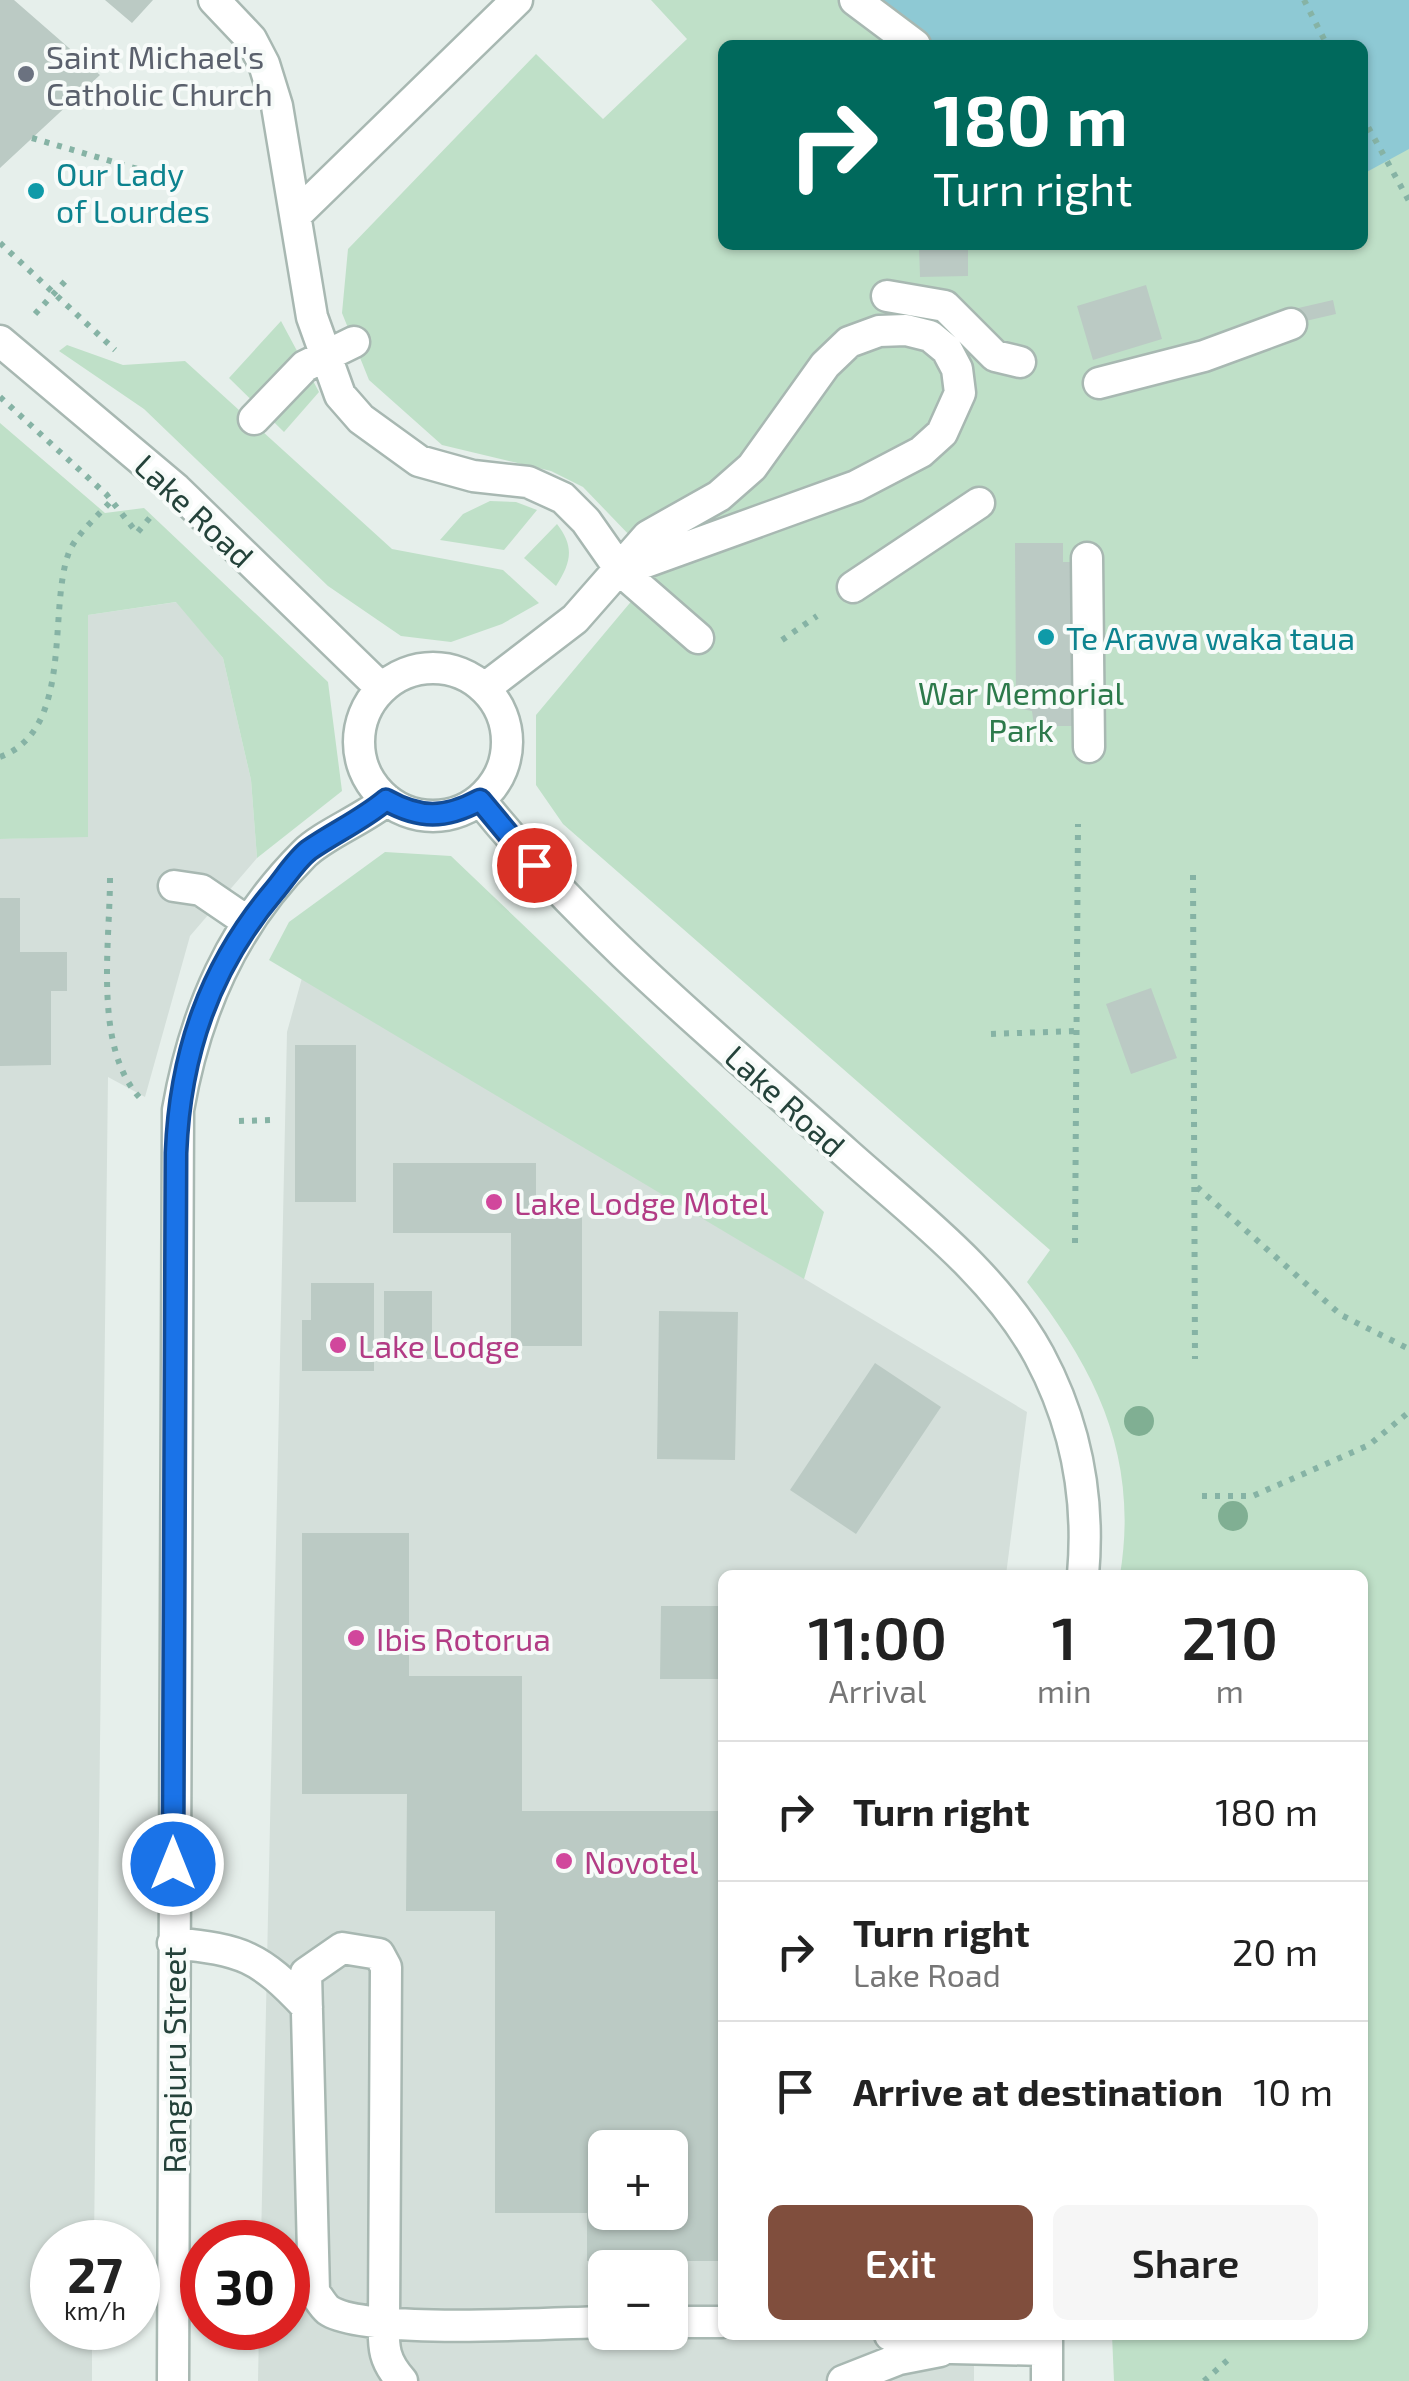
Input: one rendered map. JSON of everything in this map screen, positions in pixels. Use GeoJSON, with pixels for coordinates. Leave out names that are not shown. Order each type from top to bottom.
{"type":"FeatureCollection","features":[{"type":"Feature","properties":{"kind":"street"},"geometry":{"type":"LineString","coordinates":[[214,0],[251,39],[264,64],[277,106],[312,317],[349,407],[406,456],[432,467],[528,482],[563,498],[586,521],[620,571],[698,638]]}},
{"type":"Feature","properties":{"kind":"street"},"geometry":{"type":"LineString","coordinates":[[296,215],[516,0]]}},
{"type":"Feature","properties":{"kind":"street"},"geometry":{"type":"LineString","coordinates":[[855,0],[908,40]]}},
{"type":"Feature","properties":{"kind":"street"},"geometry":{"type":"LineString","coordinates":[[886,296],[946,306],[995,356],[1020,362]]}},
{"type":"Feature","properties":{"kind":"street"},"geometry":{"type":"LineString","coordinates":[[1099,383],[1204,356],[1291,324]]}},
{"type":"Feature","properties":{"kind":"street"},"geometry":{"type":"LineString","coordinates":[[485,688],[575,619],[648,536],[729,475],[752,467],[825,365],[849,342],[878,331],[906,330],[930,336],[947,350],[958,369],[960,393],[942,433],[922,452],[769,526],[620,571]]}},
{"type":"Feature","properties":{"kind":"street","name":"Lake Road"},"geometry":{"type":"LineString","coordinates":[[0,341],[176,489],[382,688]]}},
{"type":"Feature","properties":{"kind":"street"},"geometry":{"type":"LineString","coordinates":[[254,418],[305,366],[354,342]]}},
{"type":"Feature","properties":{"kind":"street"},"geometry":{"type":"LineString","coordinates":[[729,475],[769,526]]}},
{"type":"Feature","properties":{"kind":"street"},"geometry":{"type":"LineString","coordinates":[[853,587],[979,503]]}},
{"type":"Feature","properties":{"kind":"street"},"geometry":{"type":"LineString","coordinates":[[1087,558],[1088,748]]}},
{"type":"Feature","properties":{"kind":"street"},"geometry":{"type":"LineString","coordinates":[[422,668],[467,675],[485,688],[500,708],[507,745],[496,782],[480,800],[458,812],[434,816],[409,812],[386,800],[362,766],[358,745],[361,724],[382,688],[400,675],[422,668]]}},
{"type":"Feature","properties":{"kind":"street","name":"Rangiuru Street"},"geometry":{"type":"LineString","coordinates":[[173,2381],[178,1110],[189,1046],[204,1003],[248,922],[306,852],[360,822],[386,800]]}},
{"type":"Feature","properties":{"kind":"street","name":"Lake Road"},"geometry":{"type":"LineString","coordinates":[[480,800],[551,885],[914,1212],[997,1295],[1038,1354],[1067,1418],[1084,1485],[1083,1570]]}},
{"type":"Feature","properties":{"kind":"street"},"geometry":{"type":"LineString","coordinates":[[174,886],[200,890],[248,922]]}},
{"type":"Feature","properties":{"kind":"street"},"geometry":{"type":"LineString","coordinates":[[173,1942],[246,1956],[270,1968],[307,2007]]}},
{"type":"Feature","properties":{"kind":"street"},"geometry":{"type":"LineString","coordinates":[[402,2381],[386,2362],[384,2321],[386,1967],[378,1954],[355,1948],[329,1954],[306,1973],[314,2292],[328,2310],[349,2318],[384,2321],[588,2322]]}},
{"type":"Feature","properties":{"kind":"street"},"geometry":{"type":"LineString","coordinates":[[688,2322],[718,2322]]}},
{"type":"Feature","properties":{"kind":"street"},"geometry":{"type":"LineString","coordinates":[[914,2340],[952,2348]]}},
{"type":"Feature","properties":{"kind":"street"},"geometry":{"type":"LineString","coordinates":[[844,2381],[898,2359],[952,2348],[1047,2342],[1047,2381]]}},
{"type":"Feature","properties":{"kind":"path"},"geometry":{"type":"LineString","coordinates":[[1304,0],[1324,40]]}},
{"type":"Feature","properties":{"kind":"path"},"geometry":{"type":"LineString","coordinates":[[1368,127],[1409,201]]}},
{"type":"Feature","properties":{"kind":"path"},"geometry":{"type":"LineString","coordinates":[[32,138],[158,175]]}},
{"type":"Feature","properties":{"kind":"path"},"geometry":{"type":"LineString","coordinates":[[0,243],[115,350]]}},
{"type":"Feature","properties":{"kind":"path"},"geometry":{"type":"LineString","coordinates":[[35,314],[70,276]]}},
{"type":"Feature","properties":{"kind":"path"},"geometry":{"type":"LineString","coordinates":[[0,397],[111,501],[137,533],[152,515]]}},
{"type":"Feature","properties":{"kind":"path"},"geometry":{"type":"LineString","coordinates":[[0,758],[11,753],[34,730],[51,687],[68,550],[111,501]]}},
{"type":"Feature","properties":{"kind":"path"},"geometry":{"type":"LineString","coordinates":[[782,640],[817,616]]}},
{"type":"Feature","properties":{"kind":"path"},"geometry":{"type":"LineString","coordinates":[[1075,1243],[1078,824]]}},
{"type":"Feature","properties":{"kind":"path"},"geometry":{"type":"LineString","coordinates":[[1193,875],[1195,1359]]}},
{"type":"Feature","properties":{"kind":"path"},"geometry":{"type":"LineString","coordinates":[[110,878],[110,1031],[124,1080],[140,1098]]}},
{"type":"Feature","properties":{"kind":"path"},"geometry":{"type":"LineString","coordinates":[[991,1034],[1075,1031]]}},
{"type":"Feature","properties":{"kind":"path"},"geometry":{"type":"LineString","coordinates":[[239,1121],[274,1120]]}},
{"type":"Feature","properties":{"kind":"path"},"geometry":{"type":"LineString","coordinates":[[1196,1186],[1342,1315],[1409,1348]]}},
{"type":"Feature","properties":{"kind":"path"},"geometry":{"type":"LineString","coordinates":[[1202,1496],[1253,1496],[1308,1474],[1370,1445],[1409,1412]]}},
{"type":"Feature","properties":{"kind":"path"},"geometry":{"type":"LineString","coordinates":[[1204,2381],[1229,2359]]}},
{"type":"Feature","properties":{"kind":"shaded area"},"geometry":{"type":"Polygon","coordinates":[[[177,602],[223,658],[251,780],[257,858],[190,936],[145,1097],[108,1077],[94,2220],[30,2220],[30,2350],[92,2350],[92,2381],[0,2381],[0,839],[88,836],[88,615],[177,602]]]}},
{"type":"Feature","properties":{"kind":"shaded area"},"geometry":{"type":"Polygon","coordinates":[[[302,978],[1027,1412],[1007,1570],[718,1570],[718,2340],[974,2340],[974,2381],[258,2381],[259,2350],[310,2350],[310,2220],[261,2220],[287,1032],[302,978]]]}},
{"type":"Feature","properties":{"kind":"green space","name":"War Memorial Park"},"geometry":{"type":"Polygon","coordinates":[[[651,0],[870,0],[921,40],[718,40],[718,250],[1368,250],[1368,171],[1409,146],[1409,2381],[1114,2381],[1112,2340],[1368,2340],[1368,1570],[1120,1570],[1123,1493],[1118,1455],[1107,1419],[1074,1349],[1027,1282],[1050,1250],[563,824],[536,785],[536,715],[660,567],[583,487],[551,471],[442,445],[369,380],[342,313],[348,249],[536,54],[603,119],[687,39],[651,0]]]}},
{"type":"Feature","properties":{"kind":"green space"},"geometry":{"type":"Polygon","coordinates":[[[281,321],[319,392],[284,432],[229,378],[281,321]]]}},
{"type":"Feature","properties":{"kind":"green space"},"geometry":{"type":"Polygon","coordinates":[[[67,345],[123,365],[185,361],[392,549],[503,570],[539,603],[502,624],[451,642],[401,636],[328,586],[144,409],[59,351],[67,345]]]}},
{"type":"Feature","properties":{"kind":"green space"},"geometry":{"type":"Polygon","coordinates":[[[0,423],[105,513],[144,508],[328,682],[342,791],[257,858],[251,780],[223,658],[176,602],[88,615],[88,837],[0,839],[0,423]]]}},
{"type":"Feature","properties":{"kind":"green space"},"geometry":{"type":"Polygon","coordinates":[[[490,501],[516,502],[537,510],[504,550],[440,540],[463,514],[490,501]]]}},
{"type":"Feature","properties":{"kind":"green space"},"geometry":{"type":"Polygon","coordinates":[[[557,524],[567,540],[569,555],[556,586],[524,558],[557,524]]]}},
{"type":"Feature","properties":{"kind":"green space"},"geometry":{"type":"Polygon","coordinates":[[[385,852],[451,856],[824,1212],[804,1279],[269,960],[289,922],[385,852]]]}},
{"type":"Feature","properties":{"kind":"water"},"geometry":{"type":"Polygon","coordinates":[[[870,0],[1409,0],[1409,149],[1368,171],[1368,40],[925,40],[870,0]]]}},
{"type":"Feature","properties":{"kind":"building"},"geometry":{"type":"Polygon","coordinates":[[[0,0],[14,0],[100,75],[0,168],[0,0]]]}},
{"type":"Feature","properties":{"kind":"building"},"geometry":{"type":"Polygon","coordinates":[[[105,0],[153,0],[132,23],[105,0]]]}},
{"type":"Feature","properties":{"kind":"building"},"geometry":{"type":"Polygon","coordinates":[[[919,250],[968,250],[968,276],[920,277],[919,250]]]}},
{"type":"Feature","properties":{"kind":"building"},"geometry":{"type":"Polygon","coordinates":[[[1146,285],[1162,339],[1093,360],[1077,306],[1146,285]]]}},
{"type":"Feature","properties":{"kind":"building"},"geometry":{"type":"Polygon","coordinates":[[[1333,300],[1336,314],[1297,323],[1294,309],[1333,300]]]}},
{"type":"Feature","properties":{"kind":"building"},"geometry":{"type":"Polygon","coordinates":[[[1015,543],[1063,543],[1063,562],[1079,562],[1079,726],[1034,726],[1032,711],[1016,708],[1015,543]]]}},
{"type":"Feature","properties":{"kind":"building"},"geometry":{"type":"Polygon","coordinates":[[[0,898],[20,898],[20,952],[67,952],[67,991],[51,991],[51,1065],[0,1066],[0,898]]]}},
{"type":"Feature","properties":{"kind":"building"},"geometry":{"type":"Polygon","coordinates":[[[1151,988],[1177,1058],[1131,1074],[1106,1004],[1151,988]]]}},
{"type":"Feature","properties":{"kind":"building"},"geometry":{"type":"Polygon","coordinates":[[[295,1045],[356,1045],[356,1202],[295,1202],[295,1045]]]}},
{"type":"Feature","properties":{"kind":"building"},"geometry":{"type":"Polygon","coordinates":[[[393,1163],[536,1163],[536,1199],[582,1199],[582,1346],[511,1346],[511,1233],[393,1233],[393,1163]]]}},
{"type":"Feature","properties":{"kind":"building","name":"Lake Lodge"},"geometry":{"type":"Polygon","coordinates":[[[311,1283],[374,1283],[374,1371],[302,1371],[302,1320],[311,1320],[311,1283]]]}},
{"type":"Feature","properties":{"kind":"building"},"geometry":{"type":"Polygon","coordinates":[[[384,1291],[432,1291],[432,1359],[384,1359],[384,1291]]]}},
{"type":"Feature","properties":{"kind":"building"},"geometry":{"type":"Polygon","coordinates":[[[659,1311],[738,1312],[735,1460],[657,1459],[659,1311]]]}},
{"type":"Feature","properties":{"kind":"building"},"geometry":{"type":"Polygon","coordinates":[[[875,1363],[941,1407],[856,1534],[790,1490],[875,1363]]]}},
{"type":"Feature","properties":{"kind":"building","name":"Novotel"},"geometry":{"type":"Polygon","coordinates":[[[302,1533],[409,1533],[409,1676],[522,1676],[522,1811],[718,1811],[718,2261],[688,2261],[688,2250],[588,2250],[587,2261],[587,2213],[495,2213],[495,1911],[406,1911],[407,1794],[302,1794],[302,1533]]]}},
{"type":"Feature","properties":{"kind":"building"},"geometry":{"type":"Polygon","coordinates":[[[661,1606],[718,1606],[718,1679],[660,1679],[661,1606]]]}},
{"type":"Feature","properties":{"kind":"place","name":"Saint Michael's Catholic Church"},"geometry":{"type":"Point","coordinates":[26,74]}},
{"type":"Feature","properties":{"kind":"place","name":"Our Lady of Lourdes"},"geometry":{"type":"Point","coordinates":[36,191]}},
{"type":"Feature","properties":{"kind":"place","name":"Te Arawa waka taua"},"geometry":{"type":"Point","coordinates":[1046,637]}},
{"type":"Feature","properties":{"kind":"place","name":"Lake Lodge Motel"},"geometry":{"type":"Point","coordinates":[494,1202]}},
{"type":"Feature","properties":{"kind":"place","name":"Lake Lodge"},"geometry":{"type":"Point","coordinates":[338,1345]}},
{"type":"Feature","properties":{"kind":"place","name":"Ibis Rotorua"},"geometry":{"type":"Point","coordinates":[356,1638]}},
{"type":"Feature","properties":{"kind":"place","name":"Novotel"},"geometry":{"type":"Point","coordinates":[564,1861]}},
{"type":"Feature","properties":{"kind":"route"},"geometry":{"type":"LineString","coordinates":[[173,1864],[176,1153],[178,1110],[189,1046],[204,1003],[248,922],[306,852],[360,822],[386,800],[409,812],[434,816],[458,812],[480,800],[534,865]]}}]}
